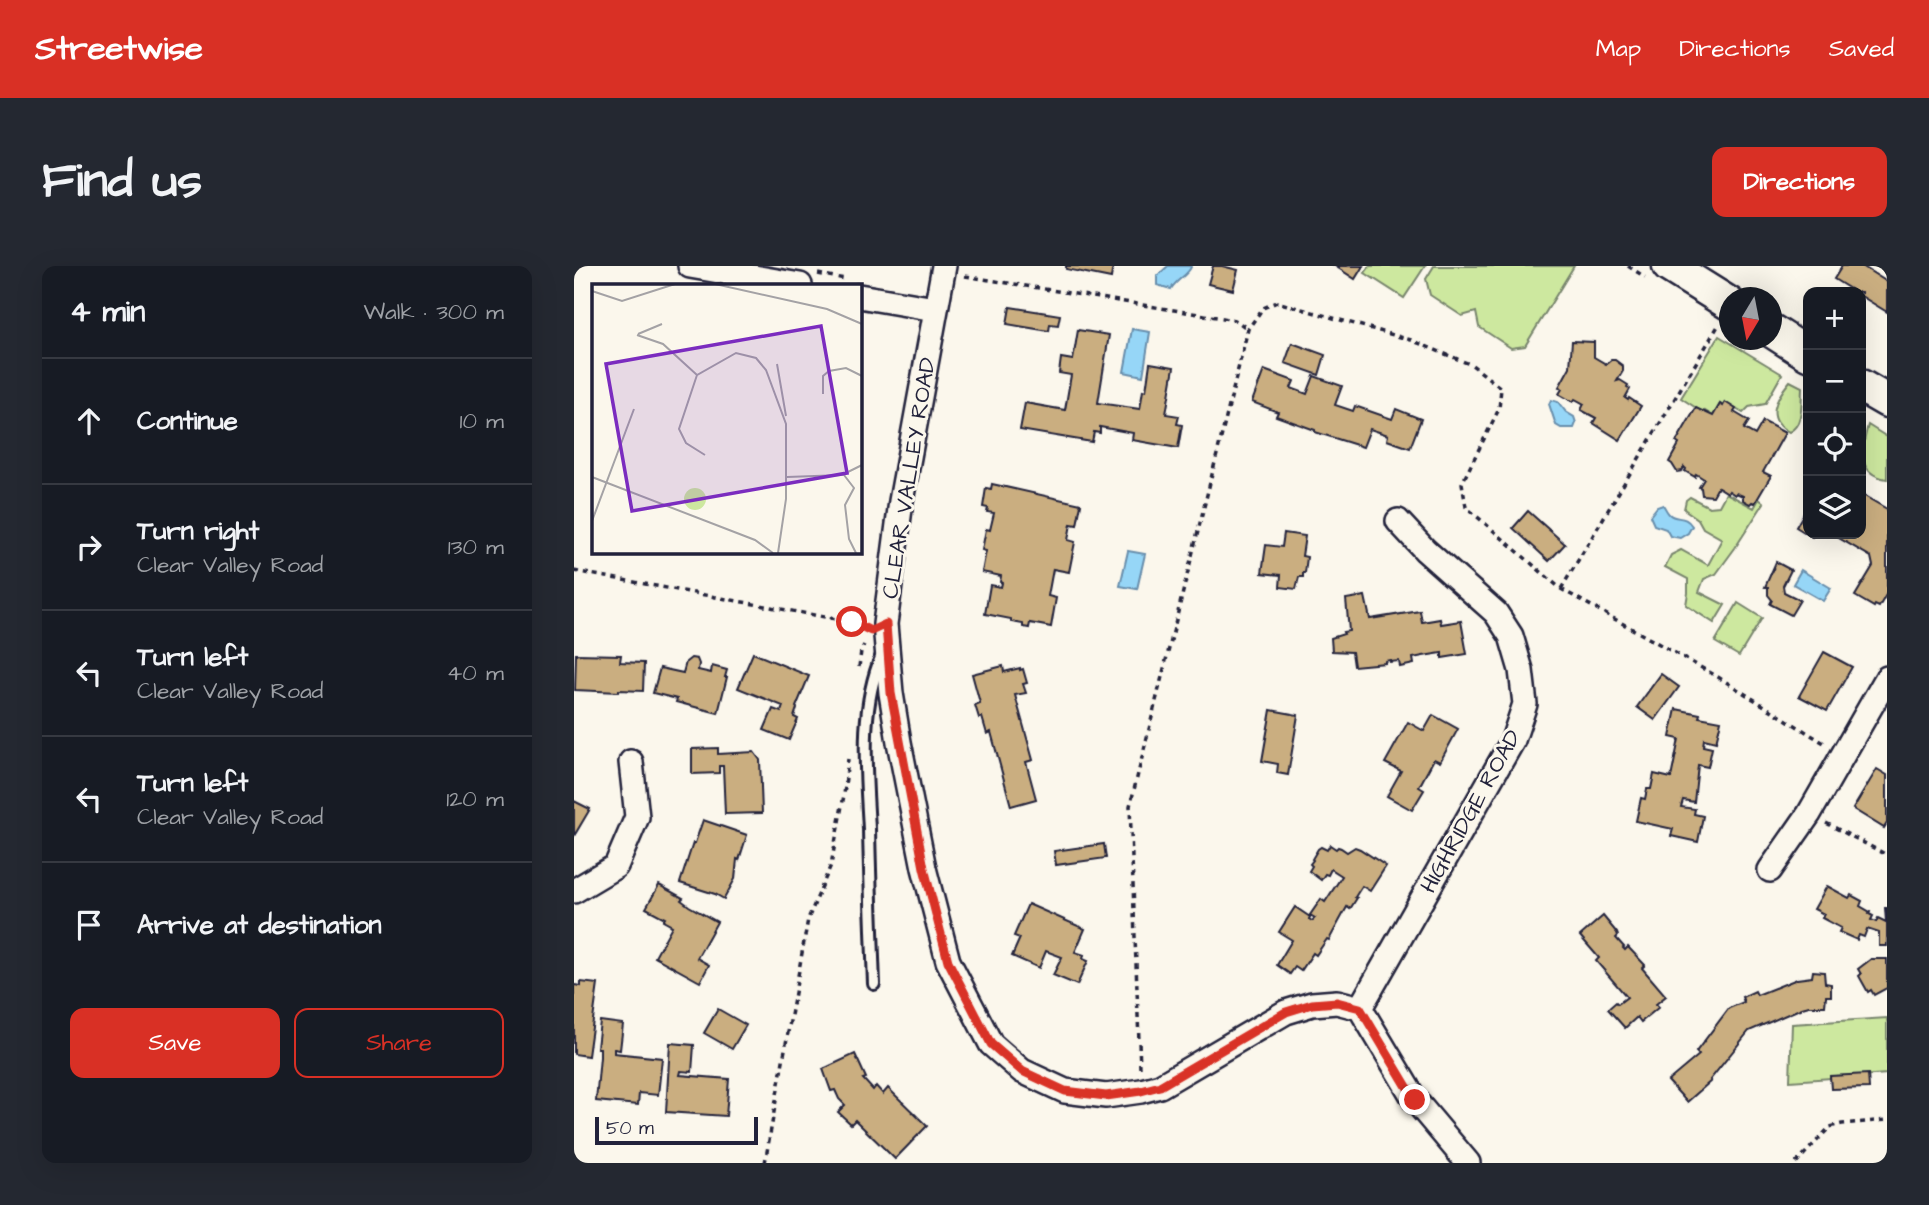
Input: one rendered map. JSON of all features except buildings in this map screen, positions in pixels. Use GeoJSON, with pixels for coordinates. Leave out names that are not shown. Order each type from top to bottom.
{"type":"FeatureCollection","features":[{"type":"Feature","properties":{"kind":"street"},"geometry":{"type":"LineString","coordinates":[[690,266],[794,284]]}},
{"type":"Feature","properties":{"kind":"street"},"geometry":{"type":"LineString","coordinates":[[1669,266],[1719,310]]}},
{"type":"Feature","properties":{"kind":"street","name":"CLEAR VALLEY ROAD"},"geometry":{"type":"LineString","coordinates":[[943,269],[901,501],[881,632],[924,868],[948,961],[991,1044],[1022,1071],[1065,1091],[1106,1096],[1160,1086],[1286,1012],[1312,1004],[1337,1002],[1360,1008]]}},
{"type":"Feature","properties":{"kind":"street"},"geometry":{"type":"LineString","coordinates":[[861,296],[935,309]]}},
{"type":"Feature","properties":{"kind":"street"},"geometry":{"type":"LineString","coordinates":[[1782,337],[1803,351]]}},
{"type":"Feature","properties":{"kind":"street"},"geometry":{"type":"LineString","coordinates":[[1866,389],[1887,401]]}},
{"type":"Feature","properties":{"kind":"street","name":"HIGHRIDGE ROAD"},"geometry":{"type":"LineString","coordinates":[[1360,1008],[1513,740],[1525,704],[1521,670],[1511,636],[1496,613],[1425,550],[1398,521]]}},
{"type":"Feature","properties":{"kind":"street"},"geometry":{"type":"LineString","coordinates":[[1770,870],[1809,814],[1887,678]]}},
{"type":"Feature","properties":{"kind":"street"},"geometry":{"type":"LineString","coordinates":[[574,891],[617,866],[637,817],[631,762]]}},
{"type":"Feature","properties":{"kind":"street"},"geometry":{"type":"LineString","coordinates":[[1360,1008],[1415,1100],[1468,1163]]}},
{"type":"Feature","properties":{"kind":"lane"},"geometry":{"type":"LineString","coordinates":[[874,984],[866,757],[869,695],[881,632]]}},
{"type":"Feature","properties":{"kind":"path"},"geometry":{"type":"LineString","coordinates":[[943,269],[1235,320],[1248,328]]}},
{"type":"Feature","properties":{"kind":"path"},"geometry":{"type":"LineString","coordinates":[[1141,1091],[1130,806],[1248,328],[1263,309],[1277,302],[1411,340],[1472,365],[1501,388],[1499,409],[1462,483],[1466,507],[1561,589],[1718,677],[1843,755]]}},
{"type":"Feature","properties":{"kind":"path"},"geometry":{"type":"LineString","coordinates":[[1561,589],[1719,322]]}},
{"type":"Feature","properties":{"kind":"path"},"geometry":{"type":"LineString","coordinates":[[574,572],[852,622],[881,632],[861,651],[858,677]]}},
{"type":"Feature","properties":{"kind":"path"},"geometry":{"type":"LineString","coordinates":[[765,1163],[808,919],[831,865],[844,795],[848,755]]}},
{"type":"Feature","properties":{"kind":"path"},"geometry":{"type":"LineString","coordinates":[[1809,814],[1887,855]]}},
{"type":"Feature","properties":{"kind":"path"},"geometry":{"type":"LineString","coordinates":[[1796,1163],[1830,1128],[1842,1124],[1887,1121]]}},
{"type":"Feature","properties":{"kind":"green space"},"geometry":{"type":"Polygon","coordinates":[[[1370,266],[1425,266],[1404,298],[1365,273],[1370,266]]]}},
{"type":"Feature","properties":{"kind":"green space"},"geometry":{"type":"Polygon","coordinates":[[[1434,266],[1574,266],[1525,346],[1511,348],[1479,327],[1476,312],[1462,316],[1430,295],[1426,279],[1434,266]]]}},
{"type":"Feature","properties":{"kind":"green space"},"geometry":{"type":"Polygon","coordinates":[[[1719,336],[1719,350],[1742,350],[1782,374],[1765,404],[1749,407],[1743,413],[1725,403],[1723,406],[1720,404],[1713,416],[1681,398],[1719,336]]]}},
{"type":"Feature","properties":{"kind":"green space"},"geometry":{"type":"Polygon","coordinates":[[[1790,381],[1802,387],[1799,419],[1794,429],[1789,432],[1777,421],[1775,408],[1780,394],[1790,381]]]}},
{"type":"Feature","properties":{"kind":"green space"},"geometry":{"type":"Polygon","coordinates":[[[1868,425],[1887,437],[1887,479],[1877,476],[1866,467],[1868,425]]]}},
{"type":"Feature","properties":{"kind":"green space"},"geometry":{"type":"Polygon","coordinates":[[[1726,493],[1754,508],[1759,499],[1764,503],[1716,574],[1704,579],[1699,592],[1725,605],[1714,623],[1686,605],[1688,579],[1665,567],[1671,555],[1681,550],[1708,565],[1722,539],[1703,528],[1698,519],[1684,509],[1686,500],[1690,497],[1709,507],[1719,506],[1726,493]]]}},
{"type":"Feature","properties":{"kind":"green space"},"geometry":{"type":"Polygon","coordinates":[[[1738,603],[1762,618],[1739,656],[1715,642],[1738,603]]]}},
{"type":"Feature","properties":{"kind":"green space"},"geometry":{"type":"Polygon","coordinates":[[[1887,1018],[1887,1074],[1790,1081],[1792,1024],[1887,1018]]]}},
{"type":"Feature","properties":{"kind":"water"},"geometry":{"type":"Polygon","coordinates":[[[1168,266],[1191,266],[1171,289],[1157,285],[1157,276],[1168,266]]]}},
{"type":"Feature","properties":{"kind":"water"},"geometry":{"type":"Polygon","coordinates":[[[1132,329],[1150,332],[1143,376],[1124,372],[1132,329]]]}},
{"type":"Feature","properties":{"kind":"water"},"geometry":{"type":"Polygon","coordinates":[[[1551,400],[1558,402],[1574,417],[1574,428],[1561,428],[1556,425],[1549,404],[1551,400]]]}},
{"type":"Feature","properties":{"kind":"water"},"geometry":{"type":"Polygon","coordinates":[[[1663,505],[1672,516],[1689,522],[1692,526],[1688,533],[1680,538],[1670,536],[1666,529],[1654,525],[1650,516],[1657,507],[1663,505]]]}},
{"type":"Feature","properties":{"kind":"water"},"geometry":{"type":"Polygon","coordinates":[[[1128,551],[1145,554],[1137,589],[1120,586],[1128,551]]]}},
{"type":"Feature","properties":{"kind":"water"},"geometry":{"type":"Polygon","coordinates":[[[1801,570],[1831,588],[1823,601],[1793,584],[1801,570]]]}},
{"type":"Feature","properties":{"kind":"route"},"geometry":{"type":"LineString","coordinates":[[852,622],[871,631],[886,624],[891,693],[899,742],[924,868],[948,961],[991,1044],[1022,1071],[1065,1091],[1106,1096],[1141,1091],[1160,1086],[1286,1012],[1312,1004],[1337,1002],[1360,1008],[1415,1100]]}}]}
